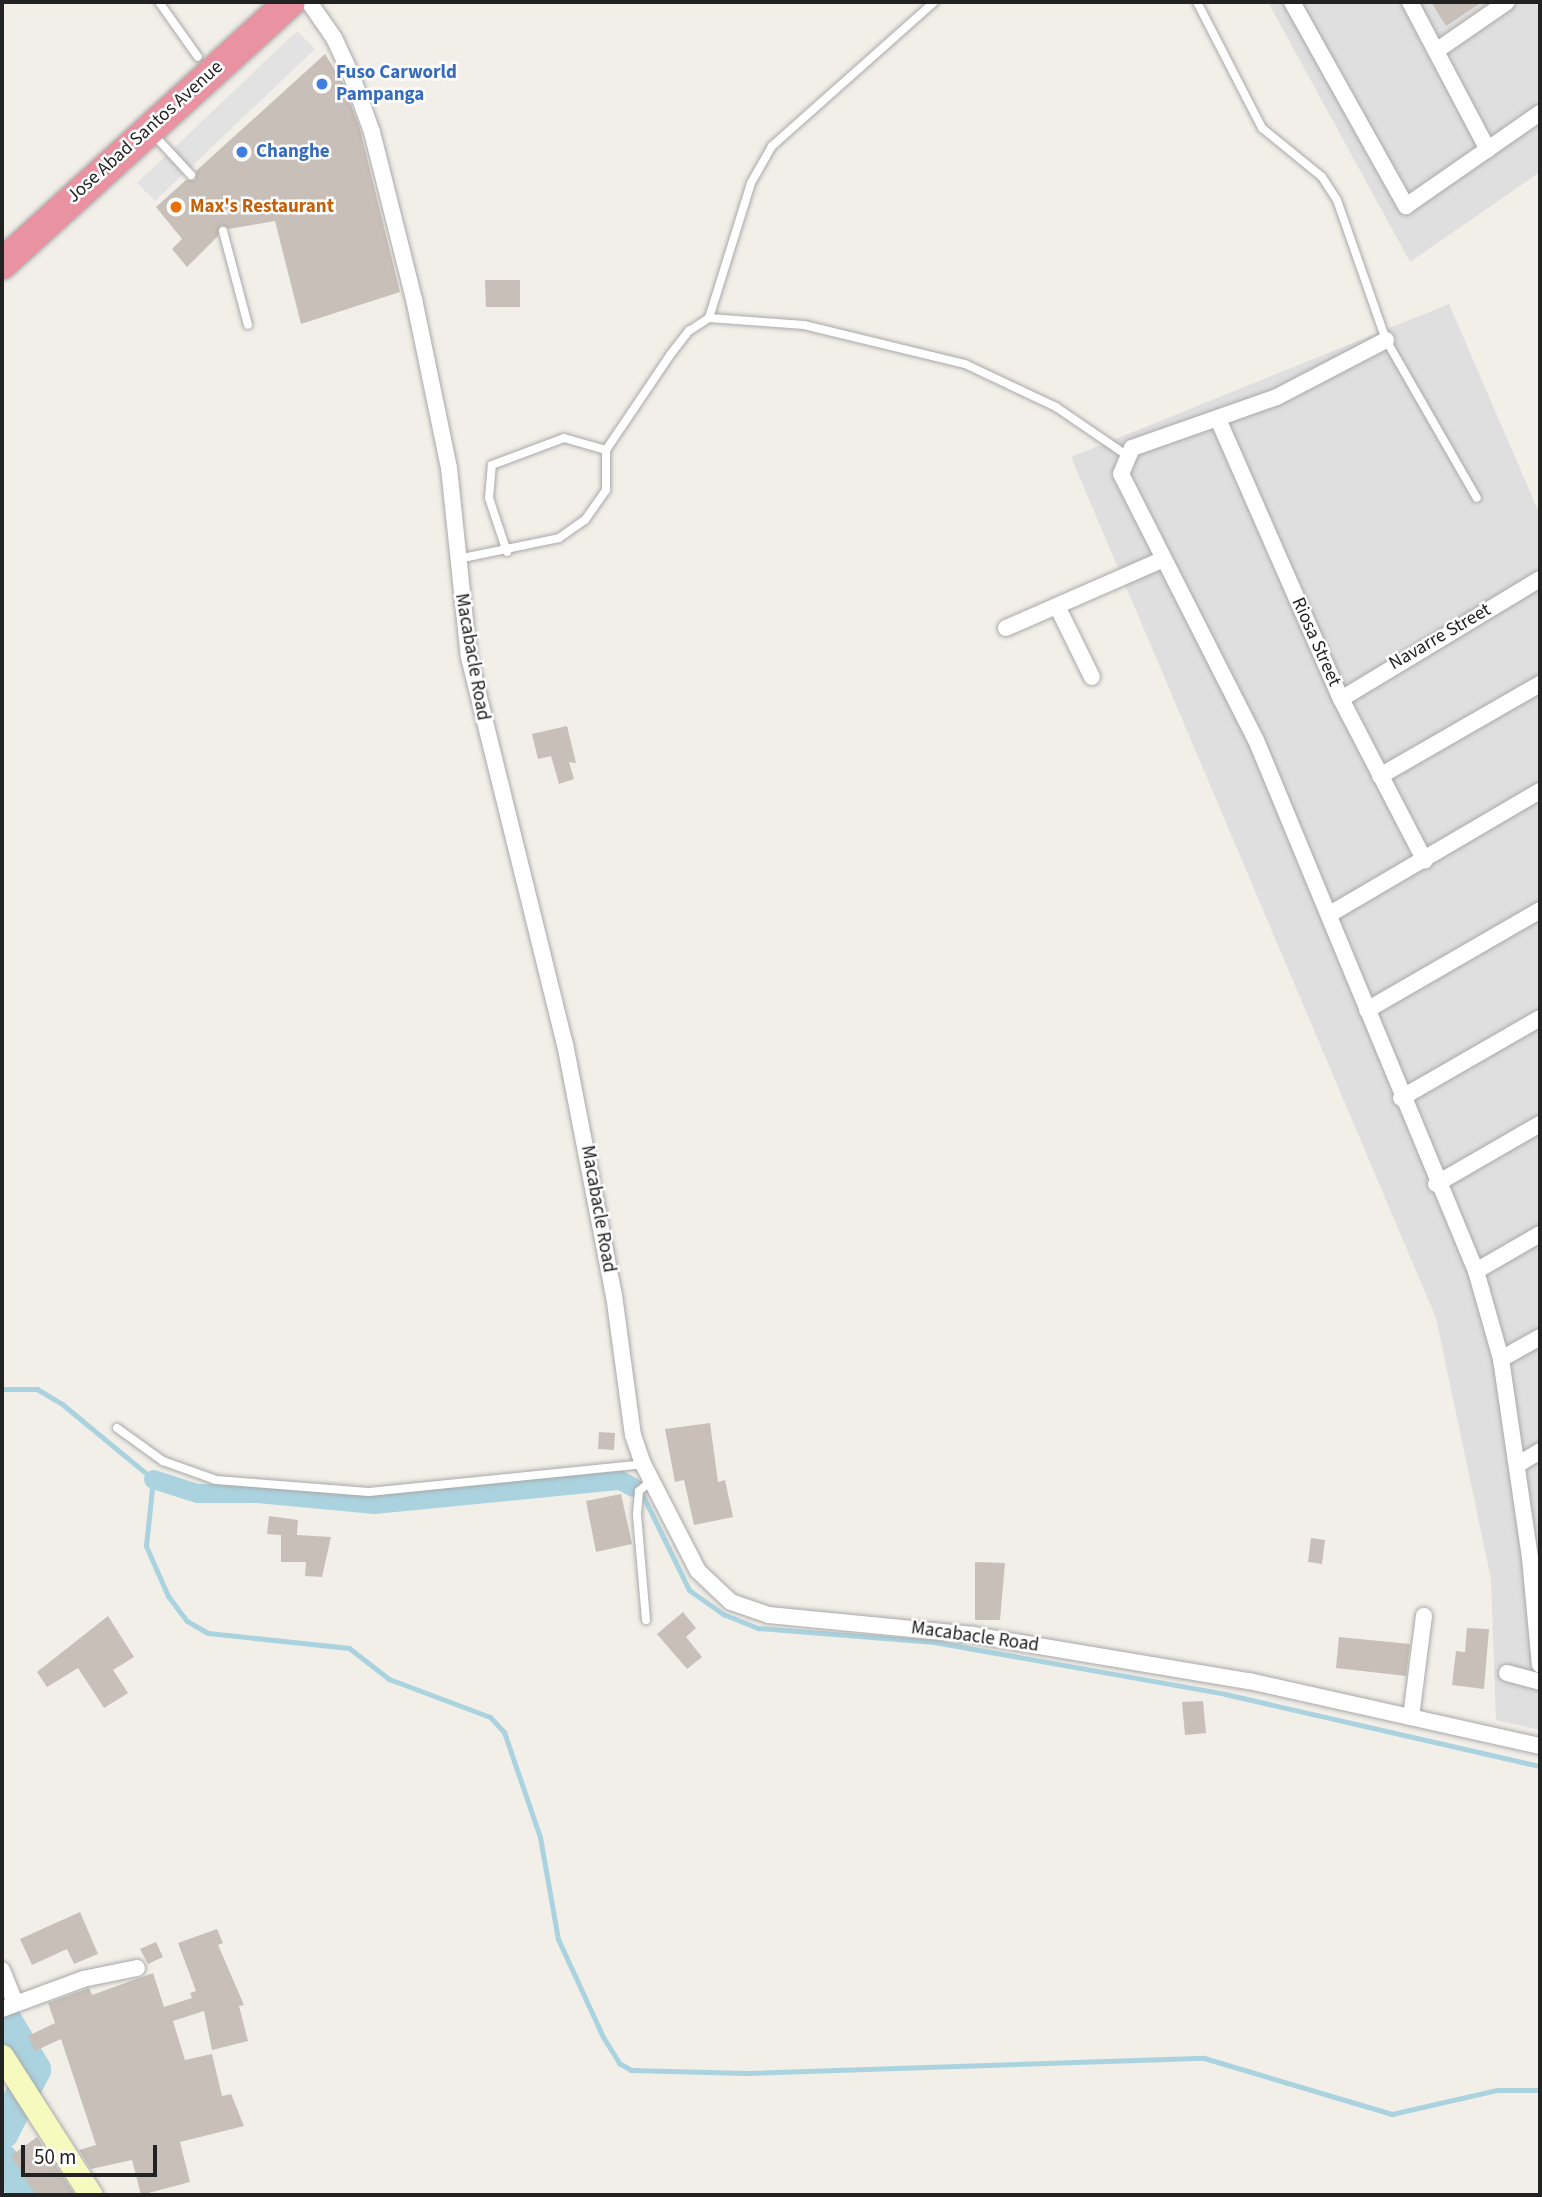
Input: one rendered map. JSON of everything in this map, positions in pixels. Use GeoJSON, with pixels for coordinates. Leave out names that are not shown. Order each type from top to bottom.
{"type":"FeatureCollection","features":[{"type":"Feature","properties":{"kind":"highway","name":"Jose Abad Santos Avenue"},"geometry":{"type":"LineString","coordinates":[[2,238],[198,57],[262,2]]}},
{"type":"Feature","properties":{"kind":"highway","name":"Jose Abad Santos Avenue"},"geometry":{"type":"LineString","coordinates":[[2,264],[290,2]]}},
{"type":"Feature","properties":{"kind":"street","name":"Macabacle Road"},"geometry":{"type":"LineString","coordinates":[[309,2],[334,38],[372,132],[432,370],[483,725],[565,1044],[591,1166],[633,1435],[651,1481],[698,1571],[731,1602],[750,1611],[973,1635],[1249,1681],[1540,1746]]}},
{"type":"Feature","properties":{"kind":"street"},"geometry":{"type":"LineString","coordinates":[[1292,2],[1406,206],[1540,113]]}},
{"type":"Feature","properties":{"kind":"street"},"geometry":{"type":"LineString","coordinates":[[1410,2],[1488,150]]}},
{"type":"Feature","properties":{"kind":"street"},"geometry":{"type":"LineString","coordinates":[[1436,51],[1507,2]]}},
{"type":"Feature","properties":{"kind":"street"},"geometry":{"type":"LineString","coordinates":[[1386,340],[1277,397],[1125,454],[1121,474],[1256,740],[1330,914],[1436,1184],[1475,1271],[1501,1359],[1517,1465],[1535,1556],[1540,1665]]}},
{"type":"Feature","properties":{"kind":"street","name":"Riosa Street"},"geometry":{"type":"LineString","coordinates":[[1218,419],[1341,699],[1425,861]]}},
{"type":"Feature","properties":{"kind":"street"},"geometry":{"type":"LineString","coordinates":[[1006,628],[1164,559]]}},
{"type":"Feature","properties":{"kind":"street","name":"Navarre Street"},"geometry":{"type":"LineString","coordinates":[[1341,699],[1540,579]]}},
{"type":"Feature","properties":{"kind":"street"},"geometry":{"type":"LineString","coordinates":[[1057,606],[1092,677]]}},
{"type":"Feature","properties":{"kind":"street"},"geometry":{"type":"LineString","coordinates":[[1380,776],[1540,684]]}},
{"type":"Feature","properties":{"kind":"street"},"geometry":{"type":"LineString","coordinates":[[1330,914],[1425,861],[1540,791]]}},
{"type":"Feature","properties":{"kind":"street"},"geometry":{"type":"LineString","coordinates":[[1367,1010],[1540,910]]}},
{"type":"Feature","properties":{"kind":"street"},"geometry":{"type":"LineString","coordinates":[[1401,1098],[1540,1018]]}},
{"type":"Feature","properties":{"kind":"street"},"geometry":{"type":"LineString","coordinates":[[1436,1184],[1540,1124]]}},
{"type":"Feature","properties":{"kind":"street"},"geometry":{"type":"LineString","coordinates":[[1475,1271],[1540,1234]]}},
{"type":"Feature","properties":{"kind":"street"},"geometry":{"type":"LineString","coordinates":[[1501,1359],[1540,1337]]}},
{"type":"Feature","properties":{"kind":"street"},"geometry":{"type":"LineString","coordinates":[[1517,1465],[1540,1451]]}},
{"type":"Feature","properties":{"kind":"street"},"geometry":{"type":"LineString","coordinates":[[1411,1717],[1423,1616]]}},
{"type":"Feature","properties":{"kind":"street"},"geometry":{"type":"LineString","coordinates":[[1507,1673],[1540,1682]]}},
{"type":"Feature","properties":{"kind":"street"},"geometry":{"type":"LineString","coordinates":[[2,1970],[8,2006],[83,1979],[137,1968]]}},
{"type":"Feature","properties":{"kind":"street"},"geometry":{"type":"LineString","coordinates":[[2,2056],[91,2195]]}},
{"type":"Feature","properties":{"kind":"lane"},"geometry":{"type":"LineString","coordinates":[[159,2],[198,57]]}},
{"type":"Feature","properties":{"kind":"lane"},"geometry":{"type":"LineString","coordinates":[[709,318],[751,183],[772,145],[934,2]]}},
{"type":"Feature","properties":{"kind":"lane"},"geometry":{"type":"LineString","coordinates":[[1197,2],[1262,128],[1322,177],[1337,200],[1386,340],[1477,498]]}},
{"type":"Feature","properties":{"kind":"lane"},"geometry":{"type":"LineString","coordinates":[[148,129],[191,176]]}},
{"type":"Feature","properties":{"kind":"lane"},"geometry":{"type":"LineString","coordinates":[[223,230],[248,325]]}},
{"type":"Feature","properties":{"kind":"lane"},"geometry":{"type":"LineString","coordinates":[[458,559],[507,552],[559,538],[585,520],[606,490],[606,450],[670,355],[689,331],[709,318],[804,325],[965,364],[1056,407],[1125,454]]}},
{"type":"Feature","properties":{"kind":"lane"},"geometry":{"type":"LineString","coordinates":[[507,552],[489,498],[492,465],[564,438],[606,450]]}},
{"type":"Feature","properties":{"kind":"lane"},"geometry":{"type":"LineString","coordinates":[[117,1428],[163,1461],[216,1480],[369,1492],[643,1464]]}},
{"type":"Feature","properties":{"kind":"lane"},"geometry":{"type":"LineString","coordinates":[[646,1620],[637,1514],[639,1491],[651,1481]]}},
{"type":"Feature","properties":{"kind":"shaded area"},"geometry":{"type":"Polygon","coordinates":[[[1268,2],[1540,2],[1540,172],[1410,262],[1268,2]]]}},
{"type":"Feature","properties":{"kind":"shaded area"},"geometry":{"type":"Polygon","coordinates":[[[297,31],[315,49],[155,201],[137,183],[297,31]]]}},
{"type":"Feature","properties":{"kind":"shaded area"},"geometry":{"type":"Polygon","coordinates":[[[1449,304],[1540,515],[1540,1730],[1496,1720],[1491,1579],[1436,1318],[1071,457],[1449,304]]]}},
{"type":"Feature","properties":{"kind":"building"},"geometry":{"type":"Polygon","coordinates":[[[1431,2],[1482,2],[1446,26],[1431,2]]]}},
{"type":"Feature","properties":{"kind":"building"},"geometry":{"type":"Polygon","coordinates":[[[325,54],[343,83],[360,129],[400,292],[301,324],[275,221],[229,229],[221,225],[218,236],[187,267],[172,249],[182,239],[156,207],[186,180],[195,180],[196,171],[325,54]]]}},
{"type":"Feature","properties":{"kind":"building"},"geometry":{"type":"Polygon","coordinates":[[[485,280],[520,280],[520,307],[486,307],[485,280]]]}},
{"type":"Feature","properties":{"kind":"building"},"geometry":{"type":"Polygon","coordinates":[[[567,726],[576,763],[569,762],[574,779],[559,784],[551,756],[538,759],[532,734],[567,726]]]}},
{"type":"Feature","properties":{"kind":"building"},"geometry":{"type":"Polygon","coordinates":[[[710,1423],[718,1482],[725,1480],[733,1517],[694,1525],[684,1480],[675,1482],[665,1429],[710,1423]]]}},
{"type":"Feature","properties":{"kind":"building"},"geometry":{"type":"Polygon","coordinates":[[[599,1432],[615,1433],[614,1450],[598,1449],[599,1432]]]}},
{"type":"Feature","properties":{"kind":"building"},"geometry":{"type":"Polygon","coordinates":[[[621,1494],[632,1544],[596,1552],[586,1501],[621,1494]]]}},
{"type":"Feature","properties":{"kind":"building"},"geometry":{"type":"Polygon","coordinates":[[[269,1516],[298,1520],[297,1535],[331,1537],[322,1577],[305,1576],[306,1562],[281,1562],[281,1535],[267,1534],[269,1516]]]}},
{"type":"Feature","properties":{"kind":"building"},"geometry":{"type":"Polygon","coordinates":[[[1311,1538],[1325,1540],[1322,1564],[1308,1562],[1311,1538]]]}},
{"type":"Feature","properties":{"kind":"building"},"geometry":{"type":"Polygon","coordinates":[[[975,1562],[1005,1563],[1000,1620],[975,1620],[975,1562]]]}},
{"type":"Feature","properties":{"kind":"building"},"geometry":{"type":"Polygon","coordinates":[[[683,1612],[696,1628],[686,1637],[702,1657],[687,1669],[657,1634],[683,1612]]]}},
{"type":"Feature","properties":{"kind":"building"},"geometry":{"type":"Polygon","coordinates":[[[108,1616],[134,1657],[113,1670],[128,1693],[104,1708],[78,1668],[47,1687],[37,1672],[108,1616]]]}},
{"type":"Feature","properties":{"kind":"building"},"geometry":{"type":"Polygon","coordinates":[[[1467,1628],[1489,1629],[1484,1689],[1452,1685],[1456,1651],[1465,1652],[1467,1628]]]}},
{"type":"Feature","properties":{"kind":"building"},"geometry":{"type":"Polygon","coordinates":[[[1339,1637],[1410,1644],[1406,1676],[1336,1668],[1339,1637]]]}},
{"type":"Feature","properties":{"kind":"building"},"geometry":{"type":"Polygon","coordinates":[[[1203,1701],[1206,1733],[1185,1735],[1182,1702],[1203,1701]]]}},
{"type":"Feature","properties":{"kind":"building"},"geometry":{"type":"Polygon","coordinates":[[[80,1912],[98,1954],[74,1964],[67,1949],[32,1965],[20,1939],[80,1912]]]}},
{"type":"Feature","properties":{"kind":"building"},"geometry":{"type":"Polygon","coordinates":[[[217,1929],[223,1943],[218,1945],[244,2005],[239,2006],[248,2041],[212,2050],[204,2011],[173,2021],[185,2060],[212,2054],[222,2096],[231,2094],[244,2126],[180,2142],[190,2182],[141,2195],[132,2160],[91,2169],[79,2150],[96,2145],[61,2039],[35,2051],[28,2036],[55,2023],[48,2003],[89,1988],[92,1995],[153,1973],[164,2007],[192,1998],[190,1993],[196,1991],[178,1943],[217,1929]]]}},
{"type":"Feature","properties":{"kind":"building"},"geometry":{"type":"Polygon","coordinates":[[[156,1942],[163,1957],[148,1964],[140,1949],[156,1942]]]}},
{"type":"Feature","properties":{"kind":"building"},"geometry":{"type":"Polygon","coordinates":[[[37,2137],[75,2195],[36,2195],[11,2156],[37,2137]]]}},
{"type":"Feature","properties":{"kind":"waterway"},"geometry":{"type":"LineString","coordinates":[[2,1389],[37,1389],[62,1404],[153,1479],[146,1546],[168,1596],[187,1621],[208,1633],[349,1648],[389,1679],[490,1717],[504,1732],[540,1837],[558,1939],[603,2037],[619,2063],[631,2070],[746,2073],[1204,2058],[1392,2114],[1497,2090],[1540,2090]]}},
{"type":"Feature","properties":{"kind":"waterway"},"geometry":{"type":"LineString","coordinates":[[153,1479],[197,1493],[257,1493],[374,1504],[620,1480],[633,1487]]}},
{"type":"Feature","properties":{"kind":"waterway"},"geometry":{"type":"LineString","coordinates":[[633,1487],[644,1498],[689,1590],[723,1614],[758,1628],[934,1642],[1225,1694],[1540,1766]]}},
{"type":"Feature","properties":{"kind":"waterway"},"geometry":{"type":"LineString","coordinates":[[305,1496],[374,1504]]}},
{"type":"Feature","properties":{"kind":"waterway"},"geometry":{"type":"LineString","coordinates":[[2,2015],[34,2069],[2,2132]]}},
{"type":"Feature","properties":{"kind":"waterway"},"geometry":{"type":"LineString","coordinates":[[2,2160],[27,2195]]}},
{"type":"Feature","properties":{"kind":"place","name":"Fuso Carworld Pampanga"},"geometry":{"type":"Point","coordinates":[322,84]}},
{"type":"Feature","properties":{"kind":"place","name":"Changhe"},"geometry":{"type":"Point","coordinates":[242,152]}},
{"type":"Feature","properties":{"kind":"place","name":"Max's Restaurant"},"geometry":{"type":"Point","coordinates":[176,207]}}]}
